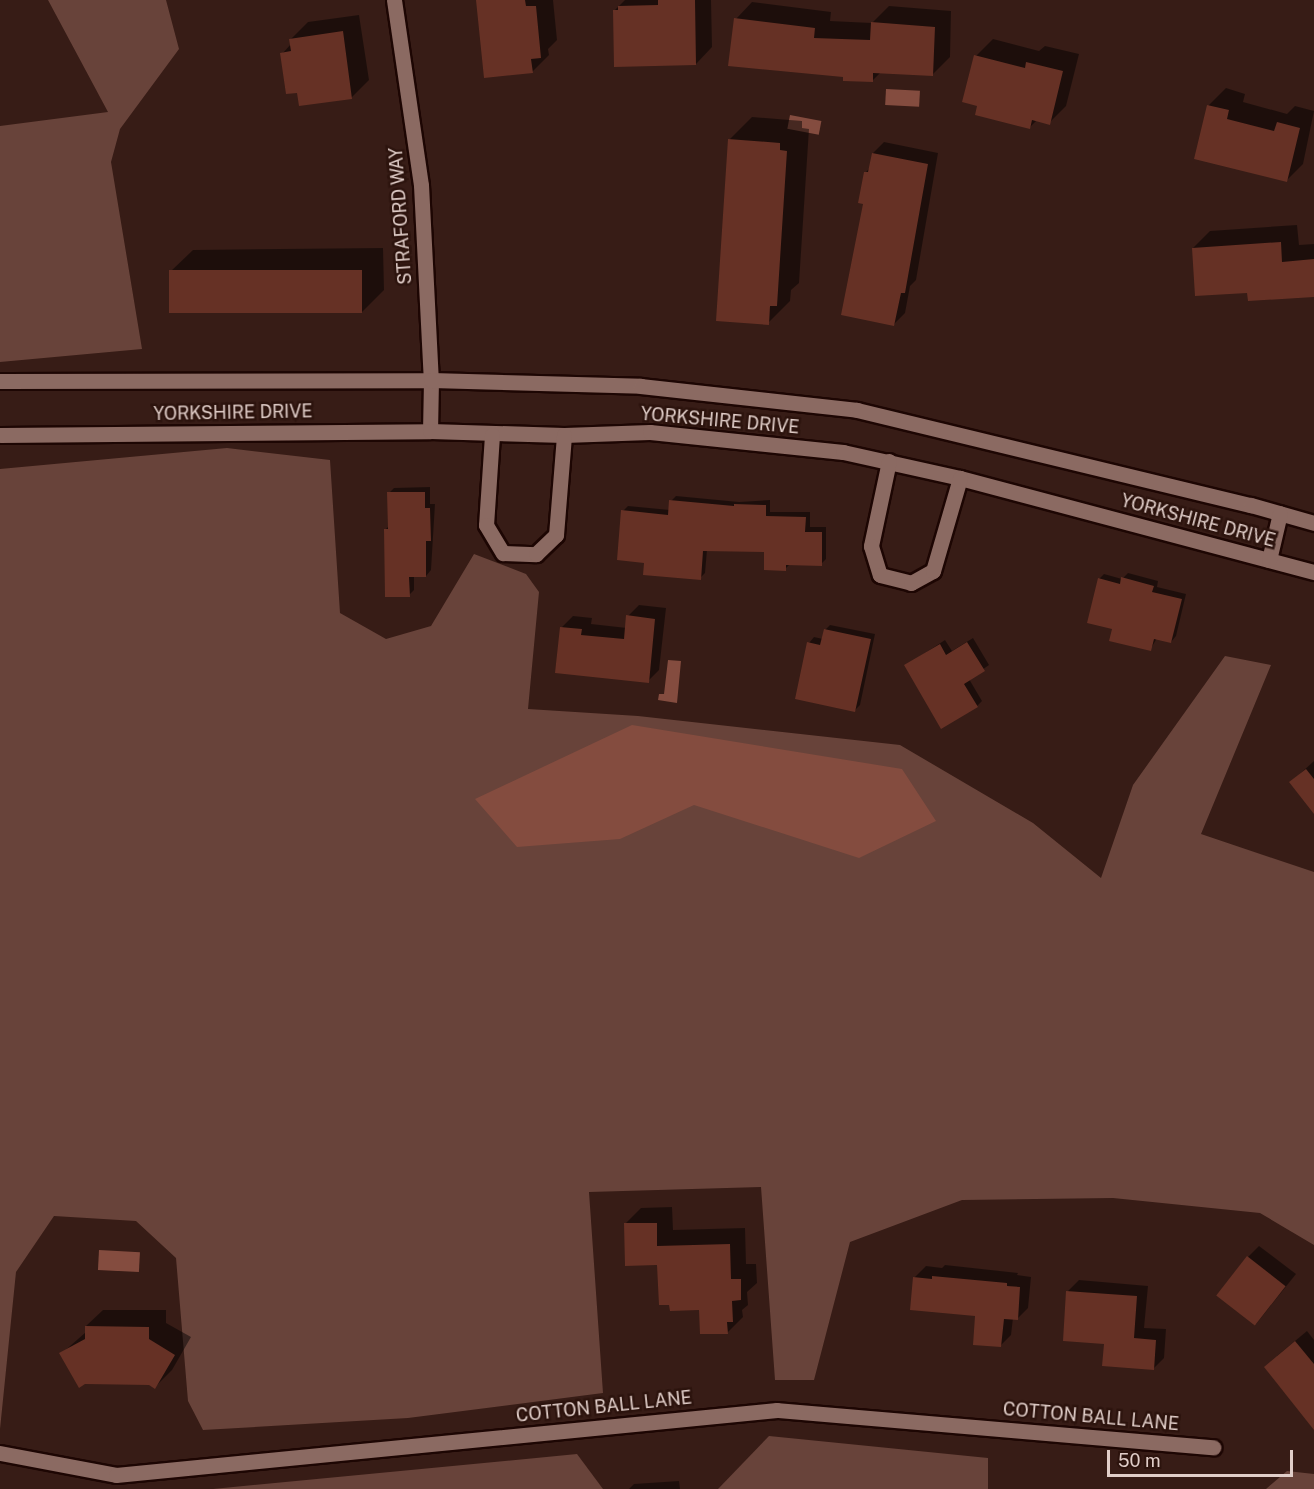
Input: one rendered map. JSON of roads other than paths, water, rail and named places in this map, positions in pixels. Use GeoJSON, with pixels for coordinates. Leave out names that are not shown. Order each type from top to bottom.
{"type":"FeatureCollection","features":[{"type":"Feature","properties":{"kind":"street","name":"STRAFORD WAY"},"geometry":{"type":"LineString","coordinates":[[394,0],[421,185],[431,380],[430,431]]}},
{"type":"Feature","properties":{"kind":"street","name":"YORKSHIRE DRIVE"},"geometry":{"type":"LineString","coordinates":[[0,381],[431,380],[641,386],[857,410],[1314,523]]}},
{"type":"Feature","properties":{"kind":"street","name":"YORKSHIRE DRIVE"},"geometry":{"type":"LineString","coordinates":[[0,435],[430,431],[492,435],[564,435],[650,432],[843,452],[960,478],[1314,572]]}},
{"type":"Feature","properties":{"kind":"street"},"geometry":{"type":"LineString","coordinates":[[492,435],[486,525],[503,553],[536,554],[556,535],[564,435]]}},
{"type":"Feature","properties":{"kind":"street"},"geometry":{"type":"LineString","coordinates":[[889,461],[871,546],[880,575],[911,583],[933,571],[960,478]]}},
{"type":"Feature","properties":{"kind":"street"},"geometry":{"type":"LineString","coordinates":[[1269,560],[1280,513]]}},
{"type":"Feature","properties":{"kind":"street","name":"COTTON BALL LANE"},"geometry":{"type":"LineString","coordinates":[[0,1453],[116,1475],[777,1410],[1213,1447]]}}]}
